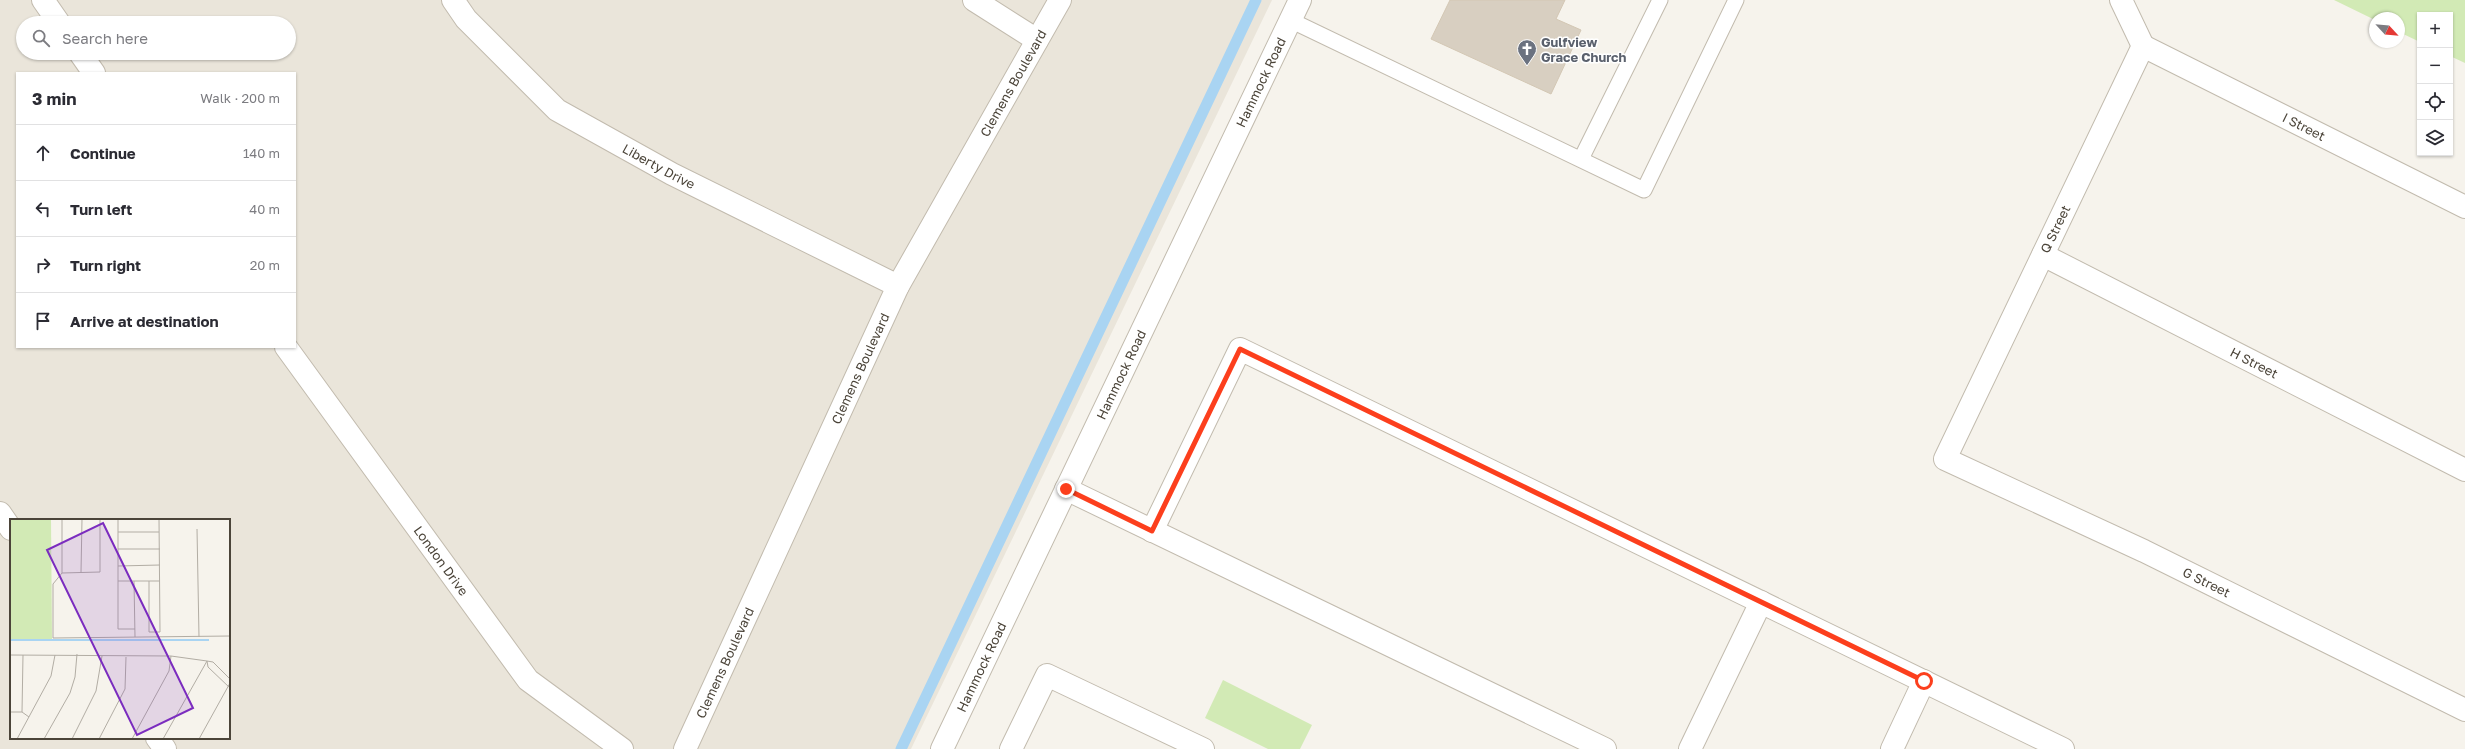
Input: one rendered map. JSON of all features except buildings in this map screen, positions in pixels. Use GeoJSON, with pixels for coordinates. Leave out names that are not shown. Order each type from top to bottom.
{"type":"FeatureCollection","features":[{"type":"Feature","properties":{"kind":"street"},"geometry":{"type":"LineString","coordinates":[[43,0],[54,16]]}},
{"type":"Feature","properties":{"kind":"street","name":"Liberty Drive"},"geometry":{"type":"LineString","coordinates":[[453,0],[466,19],[557,110],[672,174],[898,286]]}},
{"type":"Feature","properties":{"kind":"street"},"geometry":{"type":"LineString","coordinates":[[974,0],[1037,40]]}},
{"type":"Feature","properties":{"kind":"street","name":"Clemens Boulevard"},"geometry":{"type":"LineString","coordinates":[[685,749],[898,286],[1060,0]]}},
{"type":"Feature","properties":{"kind":"street","name":"Hammock Road"},"geometry":{"type":"LineString","coordinates":[[942,749],[1300,0]]}},
{"type":"Feature","properties":{"kind":"street"},"geometry":{"type":"LineString","coordinates":[[2121,0],[2143,46]]}},
{"type":"Feature","properties":{"kind":"street","name":"I Street"},"geometry":{"type":"LineString","coordinates":[[2143,46],[2465,207]]}},
{"type":"Feature","properties":{"kind":"street","name":"Q Street"},"geometry":{"type":"LineString","coordinates":[[1945,459],[2143,46]]}},
{"type":"Feature","properties":{"kind":"street"},"geometry":{"type":"LineString","coordinates":[[85,60],[93,72]]}},
{"type":"Feature","properties":{"kind":"street","name":"H Street"},"geometry":{"type":"LineString","coordinates":[[2043,255],[2465,470]]}},
{"type":"Feature","properties":{"kind":"street","name":"London Drive"},"geometry":{"type":"LineString","coordinates":[[287,348],[528,680],[622,749]]}},
{"type":"Feature","properties":{"kind":"street"},"geometry":{"type":"LineString","coordinates":[[1152,531],[1240,349],[2063,749]]}},
{"type":"Feature","properties":{"kind":"street","name":"G Street"},"geometry":{"type":"LineString","coordinates":[[1945,459],[2144,551],[2465,710]]}},
{"type":"Feature","properties":{"kind":"street"},"geometry":{"type":"LineString","coordinates":[[1066,489],[1605,749]]}},
{"type":"Feature","properties":{"kind":"street"},"geometry":{"type":"LineString","coordinates":[[0,513],[10,528]]}},
{"type":"Feature","properties":{"kind":"street"},"geometry":{"type":"LineString","coordinates":[[1690,749],[1761,602]]}},
{"type":"Feature","properties":{"kind":"street"},"geometry":{"type":"LineString","coordinates":[[1011,749],[1047,675],[1203,749]]}},
{"type":"Feature","properties":{"kind":"street"},"geometry":{"type":"LineString","coordinates":[[1892,749],[1924,681]]}},
{"type":"Feature","properties":{"kind":"street"},"geometry":{"type":"LineString","coordinates":[[158,739],[164,749]]}},
{"type":"Feature","properties":{"kind":"lane"},"geometry":{"type":"LineString","coordinates":[[1581,159],[1660,0]]}},
{"type":"Feature","properties":{"kind":"lane"},"geometry":{"type":"LineString","coordinates":[[1290,20],[1644,190],[1736,0]]}},
{"type":"Feature","properties":{"kind":"shaded area"},"geometry":{"type":"Polygon","coordinates":[[[0,0],[1272,0],[911,749],[0,749],[0,0]]]}},
{"type":"Feature","properties":{"kind":"green space"},"geometry":{"type":"Polygon","coordinates":[[[2334,0],[2465,0],[2465,63],[2453,57],[2453,12],[2417,12],[2417,41],[2405,35],[2405,12],[2369,12],[2369,17],[2334,0]]]}},
{"type":"Feature","properties":{"kind":"green space"},"geometry":{"type":"Polygon","coordinates":[[[1223,680],[1312,725],[1300,749],[1268,749],[1205,718],[1223,680]]]}},
{"type":"Feature","properties":{"kind":"waterway"},"geometry":{"type":"LineString","coordinates":[[901,749],[1256,0]]}},
{"type":"Feature","properties":{"kind":"place","name":"Gulfview Grace Church"},"geometry":{"type":"Point","coordinates":[1527,66]}},
{"type":"Feature","properties":{"kind":"route"},"geometry":{"type":"LineString","coordinates":[[1066,489],[1152,531],[1240,349],[1924,681]]}}]}
